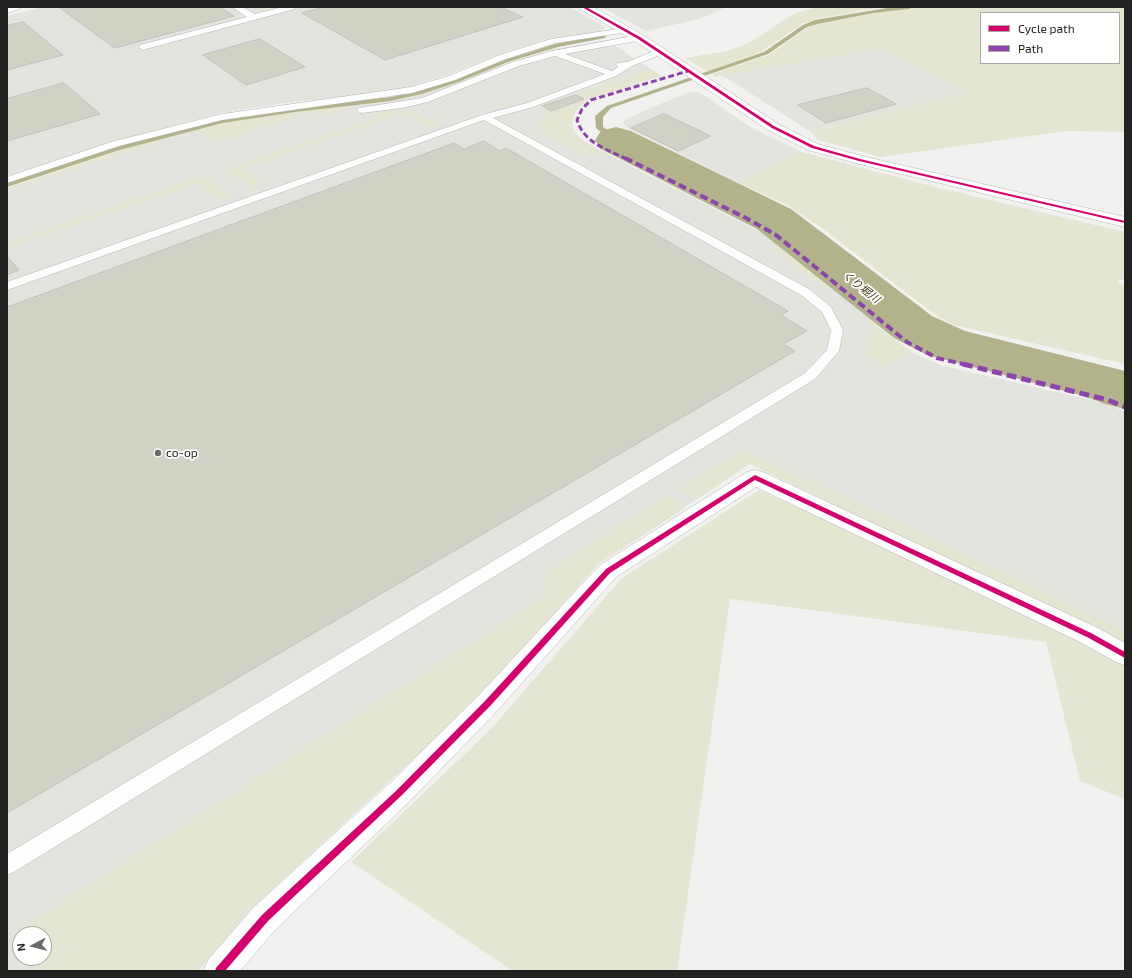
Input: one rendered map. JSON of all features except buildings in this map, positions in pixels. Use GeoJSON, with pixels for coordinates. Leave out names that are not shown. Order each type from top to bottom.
{"type":"FeatureCollection","features":[{"type":"Feature","properties":{"kind":"street"},"geometry":{"type":"LineString","coordinates":[[7,9],[16,7]]}},
{"type":"Feature","properties":{"kind":"street"},"geometry":{"type":"LineString","coordinates":[[584,7],[639,38],[773,127],[813,147],[859,160],[1125,222]]}},
{"type":"Feature","properties":{"kind":"street"},"geometry":{"type":"LineString","coordinates":[[219,971],[264,918],[399,792],[488,703],[608,571],[755,477],[1089,635],[1125,655]]}},
{"type":"Feature","properties":{"kind":"lane"},"geometry":{"type":"LineString","coordinates":[[236,7],[254,17]]}},
{"type":"Feature","properties":{"kind":"lane"},"geometry":{"type":"LineString","coordinates":[[143,47],[292,7]]}},
{"type":"Feature","properties":{"kind":"lane"},"geometry":{"type":"LineString","coordinates":[[7,180],[115,144],[222,117],[412,90],[452,78],[500,58],[554,41],[624,30]]}},
{"type":"Feature","properties":{"kind":"lane"},"geometry":{"type":"LineString","coordinates":[[362,110],[396,106],[425,100],[516,64],[555,53],[639,38]]}},
{"type":"Feature","properties":{"kind":"lane"},"geometry":{"type":"LineString","coordinates":[[7,286],[485,117],[530,105],[613,74],[629,64],[659,52]]}},
{"type":"Feature","properties":{"kind":"lane"},"geometry":{"type":"LineString","coordinates":[[555,53],[613,74]]}},
{"type":"Feature","properties":{"kind":"lane"},"geometry":{"type":"LineString","coordinates":[[584,75],[598,69],[629,64]]}},
{"type":"Feature","properties":{"kind":"lane"},"geometry":{"type":"LineString","coordinates":[[485,117],[519,98]]}},
{"type":"Feature","properties":{"kind":"lane"},"geometry":{"type":"LineString","coordinates":[[7,865],[810,376],[833,352],[837,330],[827,310],[804,292],[485,117]]}},
{"type":"Feature","properties":{"kind":"shaded area"},"geometry":{"type":"Polygon","coordinates":[[[43,7],[570,7],[605,27],[601,31],[548,39],[497,55],[450,74],[407,88],[381,93],[286,103],[221,113],[110,143],[7,176],[7,16],[43,7]]]}},
{"type":"Feature","properties":{"kind":"shaded area"},"geometry":{"type":"Polygon","coordinates":[[[601,7],[726,7],[700,19],[646,31],[601,7]]]}},
{"type":"Feature","properties":{"kind":"shaded area"},"geometry":{"type":"Polygon","coordinates":[[[607,40],[661,76],[600,95],[579,106],[573,117],[572,123],[574,133],[584,142],[772,238],[884,332],[915,354],[943,366],[1109,404],[1125,412],[1125,644],[750,464],[598,564],[478,699],[251,909],[198,971],[7,971],[7,188],[115,151],[225,123],[298,111],[392,101],[423,94],[514,61],[554,49],[607,40]]]}},
{"type":"Feature","properties":{"kind":"shaded area"},"geometry":{"type":"Polygon","coordinates":[[[879,49],[968,92],[811,132],[722,75],[879,49]]]}},
{"type":"Feature","properties":{"kind":"shaded area"},"geometry":{"type":"Polygon","coordinates":[[[689,92],[699,92],[752,128],[802,152],[737,182],[628,128],[623,123],[625,120],[641,112],[689,92]]]}},
{"type":"Feature","properties":{"kind":"green space"},"geometry":{"type":"Polygon","coordinates":[[[818,7],[893,7],[869,9],[813,20],[802,24],[761,52],[708,72],[685,58],[727,51],[749,43],[795,13],[818,7]]]}},
{"type":"Feature","properties":{"kind":"green space"},"geometry":{"type":"Polygon","coordinates":[[[919,7],[1125,7],[1125,132],[1066,131],[881,157],[818,140],[811,132],[967,92],[879,49],[715,77],[712,74],[769,55],[809,27],[818,23],[880,11],[919,7]]]}},
{"type":"Feature","properties":{"kind":"green space"},"geometry":{"type":"Polygon","coordinates":[[[651,69],[661,76],[588,100],[577,110],[572,119],[572,127],[576,134],[592,146],[612,156],[583,154],[543,131],[535,123],[546,119],[545,111],[583,99],[576,95],[651,69]]]}},
{"type":"Feature","properties":{"kind":"green space"},"geometry":{"type":"Polygon","coordinates":[[[350,106],[324,116],[315,111],[217,142],[202,132],[173,137],[7,190],[7,188],[115,151],[225,123],[298,111],[350,106]]]}},
{"type":"Feature","properties":{"kind":"green space"},"geometry":{"type":"Polygon","coordinates":[[[409,110],[429,120],[438,117],[435,121],[436,125],[431,127],[404,113],[244,168],[259,181],[259,185],[253,189],[239,176],[233,178],[224,170],[379,117],[373,113],[409,110]]]}},
{"type":"Feature","properties":{"kind":"green space"},"geometry":{"type":"Polygon","coordinates":[[[802,152],[927,185],[1125,232],[1125,279],[1117,281],[1125,287],[1125,364],[954,325],[937,316],[822,228],[787,205],[737,182],[802,152]]]}},
{"type":"Feature","properties":{"kind":"green space"},"geometry":{"type":"Polygon","coordinates":[[[207,175],[232,198],[226,199],[213,196],[200,183],[7,248],[7,243],[207,175]]]}},
{"type":"Feature","properties":{"kind":"green space"},"geometry":{"type":"Polygon","coordinates":[[[772,238],[833,288],[830,290],[823,284],[814,281],[778,252],[772,238]]]}},
{"type":"Feature","properties":{"kind":"green space"},"geometry":{"type":"Polygon","coordinates":[[[869,318],[884,332],[911,351],[885,368],[863,354],[869,341],[869,318]]]}},
{"type":"Feature","properties":{"kind":"green space"},"geometry":{"type":"Polygon","coordinates":[[[743,450],[939,540],[1125,631],[1125,644],[750,464],[696,500],[680,488],[743,450]]]}},
{"type":"Feature","properties":{"kind":"green space"},"geometry":{"type":"Polygon","coordinates":[[[759,490],[984,592],[1125,666],[1125,799],[1080,781],[1046,642],[730,599],[677,971],[513,971],[351,862],[491,729],[622,578],[759,490]]]}},
{"type":"Feature","properties":{"kind":"green space"},"geometry":{"type":"Polygon","coordinates":[[[669,494],[685,508],[598,564],[478,699],[251,909],[198,971],[41,971],[38,966],[52,966],[52,926],[24,926],[542,598],[545,573],[669,494]]]}},
{"type":"Feature","properties":{"kind":"waterway"},"geometry":{"type":"LineString","coordinates":[[616,140],[600,128],[599,116],[609,107],[766,53],[805,26],[815,22],[873,11],[909,7]]}},
{"type":"Feature","properties":{"kind":"waterway"},"geometry":{"type":"LineString","coordinates":[[7,185],[113,149],[223,121],[295,110],[391,99],[420,93],[456,81],[509,60],[557,45],[603,37]]}},
{"type":"Feature","properties":{"kind":"waterway","name":"くり堀川"},"geometry":{"type":"LineString","coordinates":[[616,140],[774,219],[913,327],[946,343],[1104,383],[1125,391]]}},
{"type":"Feature","properties":{"kind":"marked path"},"geometry":{"type":"LineString","coordinates":[[688,71],[591,100],[582,109],[577,120],[580,130],[592,142],[746,218],[776,235],[907,342],[937,358],[1108,400],[1125,407]]}},
{"type":"Feature","properties":{"kind":"cycle path"},"geometry":{"type":"LineString","coordinates":[[584,7],[639,38],[773,127],[813,147],[859,160],[1125,222]]}},
{"type":"Feature","properties":{"kind":"cycle path"},"geometry":{"type":"LineString","coordinates":[[219,971],[265,918],[399,793],[488,703],[608,571],[755,477],[1089,635],[1125,655]]}},
{"type":"Feature","properties":{"kind":"place","name":"co-op"},"geometry":{"type":"Point","coordinates":[158,453]}}]}
